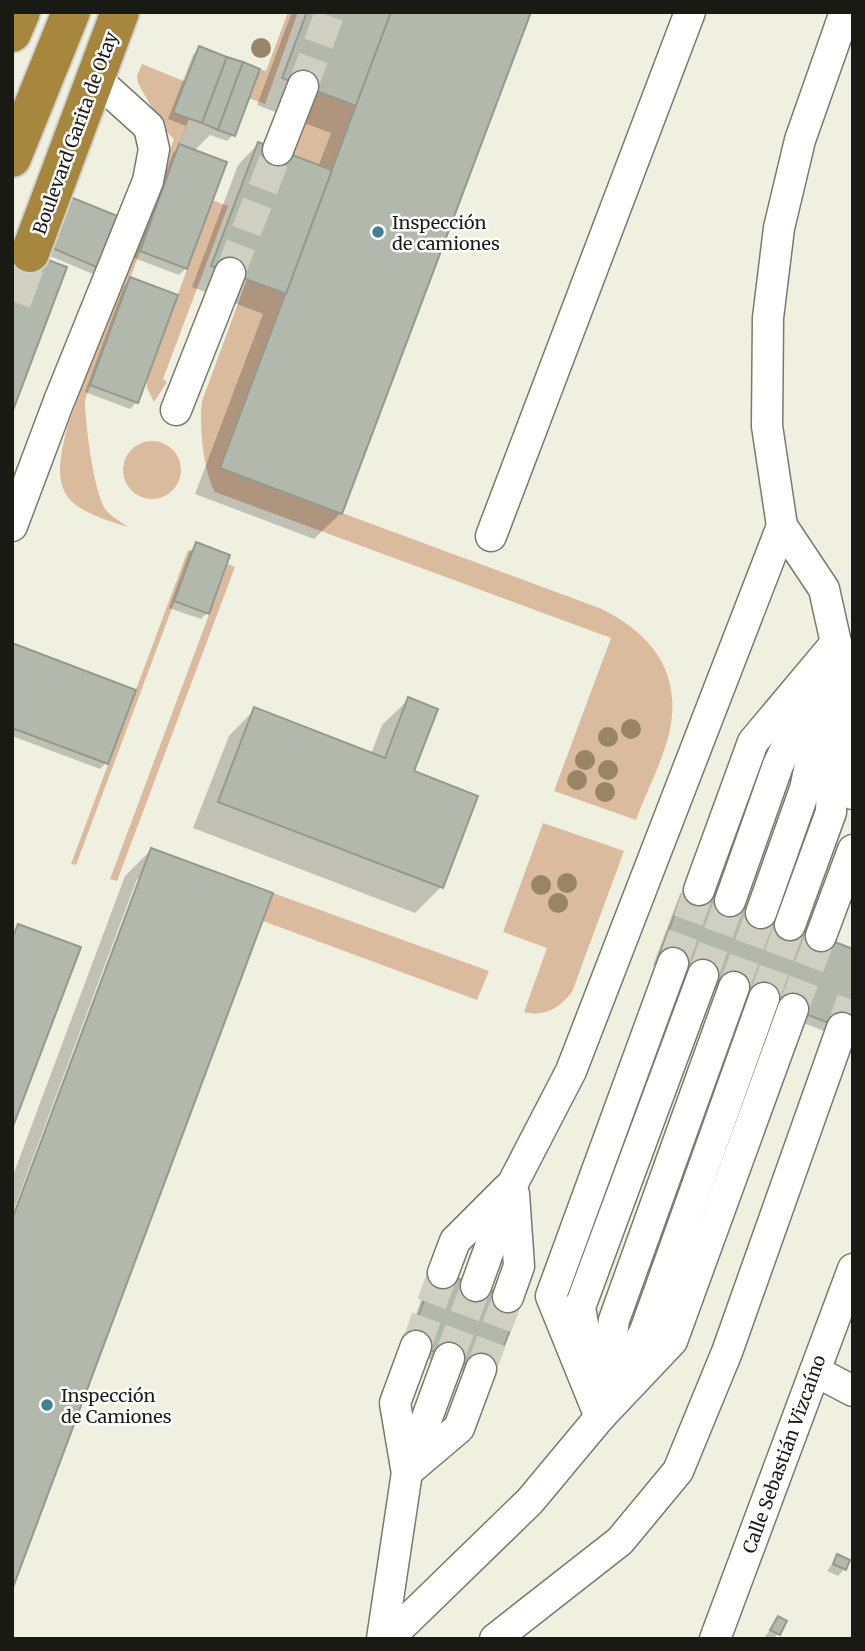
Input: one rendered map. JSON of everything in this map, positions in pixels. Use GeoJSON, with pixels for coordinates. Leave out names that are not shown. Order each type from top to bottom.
{"type":"FeatureCollection","features":[{"type":"Feature","properties":{"kind":"highway"},"geometry":{"type":"LineString","coordinates":[[12,33],[21,12]]}},
{"type":"Feature","properties":{"kind":"highway"},"geometry":{"type":"LineString","coordinates":[[12,158],[71,12]]}},
{"type":"Feature","properties":{"kind":"highway","name":"Boulevard Garita de Otay"},"geometry":{"type":"LineString","coordinates":[[30,253],[120,12]]}},
{"type":"Feature","properties":{"kind":"street"},"geometry":{"type":"LineString","coordinates":[[491,536],[690,12]]}},
{"type":"Feature","properties":{"kind":"street"},"geometry":{"type":"LineString","coordinates":[[845,12],[800,140],[779,228],[768,318],[767,426],[782,526],[824,589],[836,643],[853,794]]}},
{"type":"Feature","properties":{"kind":"street"},"geometry":{"type":"LineString","coordinates":[[12,526],[59,401],[148,181],[154,149],[149,127],[95,78]]}},
{"type":"Feature","properties":{"kind":"street"},"geometry":{"type":"LineString","coordinates":[[278,150],[303,86]]}},
{"type":"Feature","properties":{"kind":"street"},"geometry":{"type":"LineString","coordinates":[[176,410],[230,273]]}},
{"type":"Feature","properties":{"kind":"street"},"geometry":{"type":"LineString","coordinates":[[476,1286],[513,1183],[571,1071],[782,526]]}},
{"type":"Feature","properties":{"kind":"street"},"geometry":{"type":"LineString","coordinates":[[699,890],[752,742],[836,643]]}},
{"type":"Feature","properties":{"kind":"street"},"geometry":{"type":"LineString","coordinates":[[730,901],[778,765],[836,643]]}},
{"type":"Feature","properties":{"kind":"street"},"geometry":{"type":"LineString","coordinates":[[761,913],[805,789],[836,643]]}},
{"type":"Feature","properties":{"kind":"street"},"geometry":{"type":"LineString","coordinates":[[790,925],[831,812],[836,643]]}},
{"type":"Feature","properties":{"kind":"street"},"geometry":{"type":"LineString","coordinates":[[821,936],[853,850]]}},
{"type":"Feature","properties":{"kind":"street"},"geometry":{"type":"LineString","coordinates":[[600,1417],[551,1296],[673,963]]}},
{"type":"Feature","properties":{"kind":"street"},"geometry":{"type":"LineString","coordinates":[[600,1417],[580,1307],[703,975]]}},
{"type":"Feature","properties":{"kind":"street"},"geometry":{"type":"LineString","coordinates":[[600,1417],[614,1320],[734,987]]}},
{"type":"Feature","properties":{"kind":"street"},"geometry":{"type":"LineString","coordinates":[[600,1417],[645,1331],[764,998]]}},
{"type":"Feature","properties":{"kind":"street"},"geometry":{"type":"LineString","coordinates":[[388,1639],[530,1502],[600,1417],[673,1341],[793,1009]]}},
{"type":"Feature","properties":{"kind":"street"},"geometry":{"type":"LineString","coordinates":[[495,1639],[620,1541],[678,1471],[727,1352],[842,1028]]}},
{"type":"Feature","properties":{"kind":"street"},"geometry":{"type":"LineString","coordinates":[[443,1273],[456,1241],[513,1183]]}},
{"type":"Feature","properties":{"kind":"street"},"geometry":{"type":"LineString","coordinates":[[508,1297],[519,1266],[513,1183]]}},
{"type":"Feature","properties":{"kind":"street","name":"Calle Sebastián Vizcaíno"},"geometry":{"type":"LineString","coordinates":[[716,1639],[853,1269]]}},
{"type":"Feature","properties":{"kind":"street"},"geometry":{"type":"LineString","coordinates":[[407,1472],[395,1403],[416,1346]]}},
{"type":"Feature","properties":{"kind":"street"},"geometry":{"type":"LineString","coordinates":[[382,1639],[407,1472],[449,1358]]}},
{"type":"Feature","properties":{"kind":"street"},"geometry":{"type":"LineString","coordinates":[[407,1472],[459,1428],[481,1369]]}},
{"type":"Feature","properties":{"kind":"street"},"geometry":{"type":"LineString","coordinates":[[815,1371],[853,1391]]}},
{"type":"Feature","properties":{"kind":"shaded area"},"geometry":{"type":"Polygon","coordinates":[[[288,12],[298,12],[265,104],[249,98],[260,69],[266,71],[288,12]]]}},
{"type":"Feature","properties":{"kind":"shaded area"},"geometry":{"type":"Polygon","coordinates":[[[142,64],[186,82],[174,112],[189,119],[85,400],[91,457],[102,502],[108,513],[128,527],[106,520],[75,504],[66,494],[61,482],[60,467],[68,425],[174,139],[163,128],[138,83],[137,76],[142,64]]]}},
{"type":"Feature","properties":{"kind":"shaded area"},"geometry":{"type":"Polygon","coordinates":[[[315,91],[356,106],[332,170],[291,155],[315,91]]]}},
{"type":"Feature","properties":{"kind":"shaded area"},"geometry":{"type":"Polygon","coordinates":[[[212,200],[228,206],[163,379],[167,382],[154,402],[147,388],[147,380],[212,200]]]}},
{"type":"Feature","properties":{"kind":"shaded area"},"geometry":{"type":"Polygon","coordinates":[[[247,279],[286,294],[220,468],[602,609],[636,631],[660,659],[672,693],[672,712],[666,745],[636,820],[554,791],[611,638],[215,492],[207,472],[203,448],[202,401],[247,279]]]}},
{"type":"Feature","properties":{"kind":"shaded area"},"geometry":{"type":"Polygon","coordinates":[[[146,441],[158,441],[168,445],[177,454],[181,476],[173,491],[158,499],[146,499],[136,495],[127,486],[123,476],[123,464],[127,454],[136,445],[146,441]]]}},
{"type":"Feature","properties":{"kind":"shaded area"},"geometry":{"type":"Polygon","coordinates":[[[188,550],[193,552],[76,865],[71,864],[188,550]]]}},
{"type":"Feature","properties":{"kind":"shaded area"},"geometry":{"type":"Polygon","coordinates":[[[228,564],[235,567],[117,881],[110,879],[228,564]]]}},
{"type":"Feature","properties":{"kind":"shaded area"},"geometry":{"type":"Polygon","coordinates":[[[543,823],[624,851],[572,992],[551,1010],[531,1013],[524,1012],[547,948],[503,932],[543,823]]]}},
{"type":"Feature","properties":{"kind":"shaded area"},"geometry":{"type":"Polygon","coordinates":[[[273,893],[489,971],[477,1000],[263,921],[273,893]]]}},
{"type":"Feature","properties":{"kind":"building"},"geometry":{"type":"Polygon","coordinates":[[[307,12],[391,12],[356,106],[282,78],[307,12]]]}},
{"type":"Feature","properties":{"kind":"building","name":"Inspección de camiones"},"geometry":{"type":"Polygon","coordinates":[[[391,12],[531,12],[342,514],[220,468],[391,12]]]}},
{"type":"Feature","properties":{"kind":"building"},"geometry":{"type":"Polygon","coordinates":[[[199,46],[227,57],[202,123],[173,113],[199,46]]]}},
{"type":"Feature","properties":{"kind":"building"},"geometry":{"type":"Polygon","coordinates":[[[227,57],[243,62],[218,130],[202,123],[227,57]]]}},
{"type":"Feature","properties":{"kind":"building"},"geometry":{"type":"Polygon","coordinates":[[[243,62],[260,69],[235,136],[218,130],[243,62]]]}},
{"type":"Feature","properties":{"kind":"building"},"geometry":{"type":"Polygon","coordinates":[[[258,142],[332,170],[286,294],[211,266],[258,142]]]}},
{"type":"Feature","properties":{"kind":"building"},"geometry":{"type":"Polygon","coordinates":[[[179,144],[227,162],[187,269],[140,251],[179,144]]]}},
{"type":"Feature","properties":{"kind":"building"},"geometry":{"type":"Polygon","coordinates":[[[68,196],[120,217],[101,269],[50,247],[68,196]]]}},
{"type":"Feature","properties":{"kind":"building"},"geometry":{"type":"Polygon","coordinates":[[[19,249],[67,267],[12,413],[12,266],[19,249]]]}},
{"type":"Feature","properties":{"kind":"building"},"geometry":{"type":"Polygon","coordinates":[[[130,277],[178,295],[138,403],[90,385],[130,277]]]}},
{"type":"Feature","properties":{"kind":"building"},"geometry":{"type":"Polygon","coordinates":[[[196,542],[230,555],[209,614],[174,601],[196,542]]]}},
{"type":"Feature","properties":{"kind":"building"},"geometry":{"type":"Polygon","coordinates":[[[12,643],[136,690],[108,764],[12,728],[12,643]]]}},
{"type":"Feature","properties":{"kind":"building"},"geometry":{"type":"Polygon","coordinates":[[[408,697],[438,709],[414,771],[478,796],[443,888],[218,802],[254,707],[385,758],[408,697]]]}},
{"type":"Feature","properties":{"kind":"building","name":"Inspección de Camiones"},"geometry":{"type":"Polygon","coordinates":[[[151,848],[273,893],[12,1590],[12,1219],[151,848]]]}},
{"type":"Feature","properties":{"kind":"building"},"geometry":{"type":"Polygon","coordinates":[[[686,885],[853,949],[853,1032],[658,958],[686,885]]]}},
{"type":"Feature","properties":{"kind":"building"},"geometry":{"type":"Polygon","coordinates":[[[18,924],[81,947],[12,1129],[12,939],[18,924]]]}},
{"type":"Feature","properties":{"kind":"building"},"geometry":{"type":"Polygon","coordinates":[[[435,1270],[521,1302],[493,1374],[409,1342],[435,1270]]]}},
{"type":"Feature","properties":{"kind":"building"},"geometry":{"type":"Polygon","coordinates":[[[837,1554],[850,1560],[846,1570],[833,1564],[837,1554]]]}},
{"type":"Feature","properties":{"kind":"building"},"geometry":{"type":"Polygon","coordinates":[[[778,1616],[787,1621],[780,1635],[770,1630],[778,1616]]]}},
{"type":"Feature","properties":{"kind":"tunnel"},"geometry":{"type":"LineString","coordinates":[[303,86],[330,12]]}},
{"type":"Feature","properties":{"kind":"tunnel"},"geometry":{"type":"LineString","coordinates":[[230,273],[278,150]]}},
{"type":"Feature","properties":{"kind":"tunnel"},"geometry":{"type":"LineString","coordinates":[[12,301],[30,253]]}},
{"type":"Feature","properties":{"kind":"tunnel"},"geometry":{"type":"LineString","coordinates":[[673,963],[699,890]]}},
{"type":"Feature","properties":{"kind":"tunnel"},"geometry":{"type":"LineString","coordinates":[[703,975],[730,901]]}},
{"type":"Feature","properties":{"kind":"tunnel"},"geometry":{"type":"LineString","coordinates":[[734,987],[761,913]]}},
{"type":"Feature","properties":{"kind":"tunnel"},"geometry":{"type":"LineString","coordinates":[[764,998],[790,925]]}},
{"type":"Feature","properties":{"kind":"tunnel"},"geometry":{"type":"LineString","coordinates":[[793,1009],[821,936]]}},
{"type":"Feature","properties":{"kind":"tunnel"},"geometry":{"type":"LineString","coordinates":[[842,1028],[853,996]]}},
{"type":"Feature","properties":{"kind":"tunnel"},"geometry":{"type":"LineString","coordinates":[[416,1346],[443,1273]]}},
{"type":"Feature","properties":{"kind":"tunnel"},"geometry":{"type":"LineString","coordinates":[[449,1358],[476,1286]]}},
{"type":"Feature","properties":{"kind":"tunnel"},"geometry":{"type":"LineString","coordinates":[[481,1369],[508,1297]]}},
{"type":"Feature","properties":{"kind":"place","name":"Inspección de camiones"},"geometry":{"type":"Point","coordinates":[378,232]}},
{"type":"Feature","properties":{"kind":"place","name":"Inspección de Camiones"},"geometry":{"type":"Point","coordinates":[47,1405]}}]}
